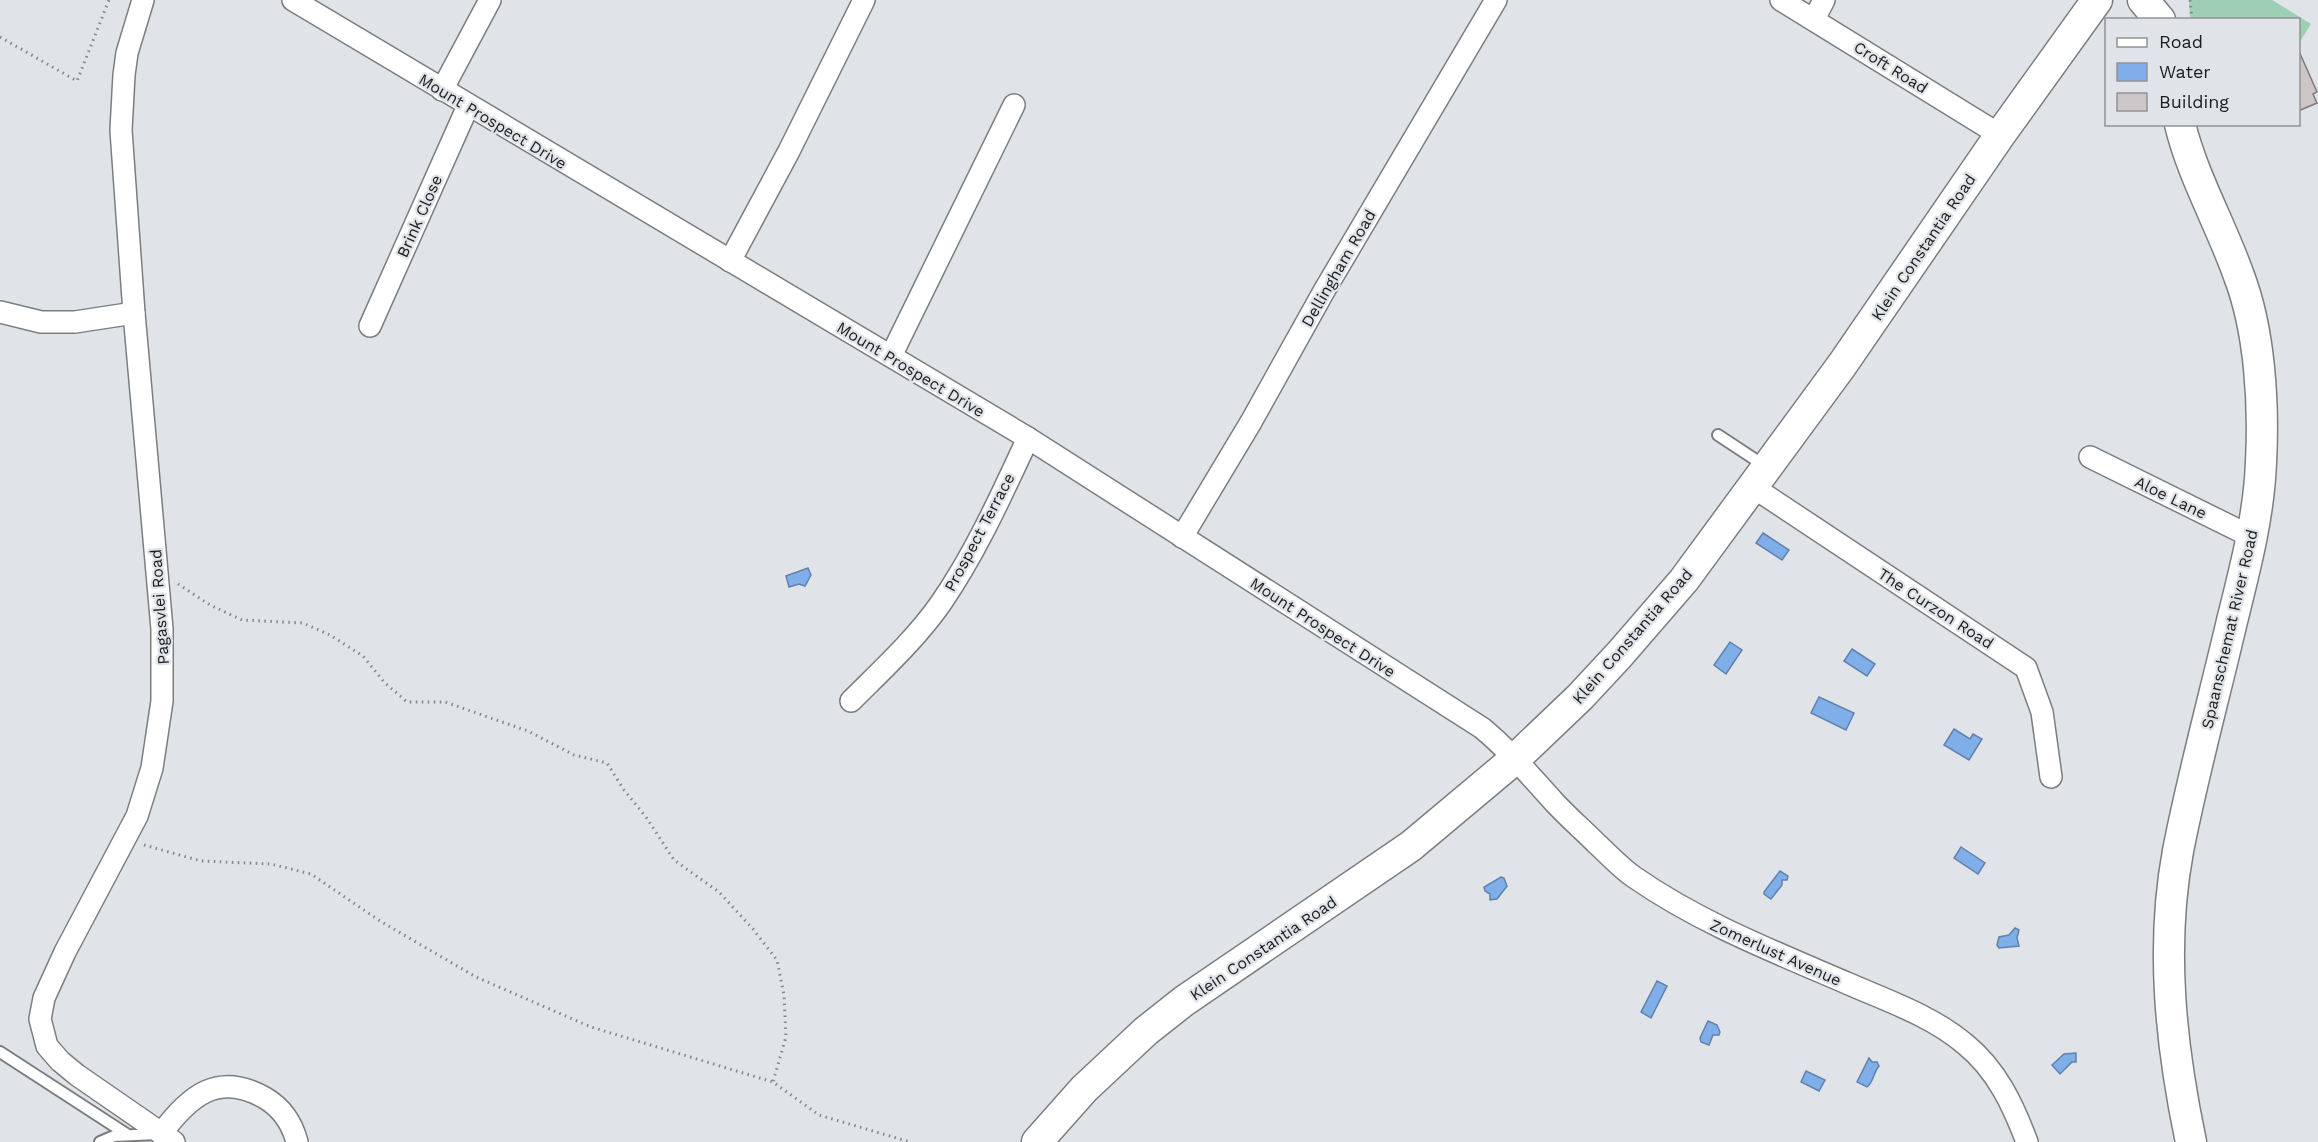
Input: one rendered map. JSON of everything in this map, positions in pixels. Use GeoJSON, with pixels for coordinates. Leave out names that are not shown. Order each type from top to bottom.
{"type":"FeatureCollection","features":[{"type":"Feature","properties":{"kind":"street","name":"Pagasvlei Road"},"geometry":{"type":"LineString","coordinates":[[143,0],[127,53],[121,130],[134,313],[157,569],[163,667],[159,725],[152,768],[137,816],[65,952],[44,998],[40,1019],[47,1046],[76,1076],[167,1138]]}},
{"type":"Feature","properties":{"kind":"street","name":"Mount Prospect Drive"},"geometry":{"type":"LineString","coordinates":[[293,0],[1028,438],[1482,728],[1516,758]]}},
{"type":"Feature","properties":{"kind":"street"},"geometry":{"type":"LineString","coordinates":[[442,90],[490,0]]}},
{"type":"Feature","properties":{"kind":"street"},"geometry":{"type":"LineString","coordinates":[[730,261],[789,151],[864,0]]}},
{"type":"Feature","properties":{"kind":"street","name":"Dellingham Road"},"geometry":{"type":"LineString","coordinates":[[1182,537],[1496,0]]}},
{"type":"Feature","properties":{"kind":"street","name":"Croft Road"},"geometry":{"type":"LineString","coordinates":[[1781,0],[2000,135]]}},
{"type":"Feature","properties":{"kind":"street"},"geometry":{"type":"LineString","coordinates":[[1814,19],[1824,0]]}},
{"type":"Feature","properties":{"kind":"street"},"geometry":{"type":"LineString","coordinates":[[2143,0],[2158,18]]}},
{"type":"Feature","properties":{"kind":"street"},"geometry":{"type":"LineString","coordinates":[[2166,18],[2168,0]]}},
{"type":"Feature","properties":{"kind":"street","name":"Klein Constantia Road"},"geometry":{"type":"LineString","coordinates":[[1038,1142],[1084,1089],[1146,1031],[1184,1001],[1411,846],[1516,758],[1580,697],[1684,580],[1842,365],[2000,135],[2099,1]]}},
{"type":"Feature","properties":{"kind":"street"},"geometry":{"type":"LineString","coordinates":[[891,357],[1014,105]]}},
{"type":"Feature","properties":{"kind":"street","name":"Brink Close"},"geometry":{"type":"LineString","coordinates":[[370,326],[468,106]]}},
{"type":"Feature","properties":{"kind":"street","name":"Spaanschemat River Road"},"geometry":{"type":"LineString","coordinates":[[2181,126],[2240,277],[2254,339],[2260,390],[2261,460],[2252,537],[2190,796],[2178,853],[2172,898],[2169,946],[2170,989],[2179,1086],[2191,1142]]}},
{"type":"Feature","properties":{"kind":"street"},"geometry":{"type":"LineString","coordinates":[[0,312],[41,322],[75,322],[134,313]]}},
{"type":"Feature","properties":{"kind":"street","name":"Prospect Terrace"},"geometry":{"type":"LineString","coordinates":[[851,701],[913,638],[940,604],[969,557],[1028,438]]}},
{"type":"Feature","properties":{"kind":"street","name":"Aloe Lane"},"geometry":{"type":"LineString","coordinates":[[2090,457],[2252,537]]}},
{"type":"Feature","properties":{"kind":"street","name":"The Curzon Road"},"geometry":{"type":"LineString","coordinates":[[1760,477],[2026,668],[2042,712],[2051,777]]}},
{"type":"Feature","properties":{"kind":"street","name":"Zomerlust Avenue"},"geometry":{"type":"LineString","coordinates":[[1516,758],[1556,804],[1606,852],[1632,876],[1664,897],[1696,916],[1750,942],[1920,1016],[1966,1044],[2001,1084],[2012,1103],[2027,1142]]}},
{"type":"Feature","properties":{"kind":"street"},"geometry":{"type":"LineString","coordinates":[[167,1138],[175,1115],[189,1101],[216,1087],[233,1086],[250,1090],[272,1102],[289,1122],[297,1142]]}},
{"type":"Feature","properties":{"kind":"lane"},"geometry":{"type":"LineString","coordinates":[[1718,435],[1760,477]]}},
{"type":"Feature","properties":{"kind":"lane"},"geometry":{"type":"LineString","coordinates":[[0,1052],[128,1135]]}},
{"type":"Feature","properties":{"kind":"lane"},"geometry":{"type":"LineString","coordinates":[[100,1142],[114,1136],[128,1135],[167,1138]]}},
{"type":"Feature","properties":{"kind":"path"},"geometry":{"type":"LineString","coordinates":[[0,37],[77,81],[109,0]]}},
{"type":"Feature","properties":{"kind":"path"},"geometry":{"type":"LineString","coordinates":[[2190,0],[2192,18]]}},
{"type":"Feature","properties":{"kind":"path"},"geometry":{"type":"LineString","coordinates":[[157,569],[210,605],[242,620],[303,623],[330,635],[363,656],[384,682],[407,702],[445,702],[528,731],[574,755],[608,763],[624,790],[646,817],[674,860],[719,892],[753,929],[777,960],[784,995],[786,1036],[773,1082]]}},
{"type":"Feature","properties":{"kind":"path"},"geometry":{"type":"LineString","coordinates":[[126,840],[201,861],[271,864],[311,874],[380,921],[476,977],[591,1027],[773,1082],[819,1115],[910,1142]]}},
{"type":"Feature","properties":{"kind":"green space"},"geometry":{"type":"Polygon","coordinates":[[[2189,0],[2272,0],[2311,24],[2300,41],[2300,18],[2190,18],[2189,0]]]}},
{"type":"Feature","properties":{"kind":"water"},"geometry":{"type":"Polygon","coordinates":[[[1763,533],[1789,550],[1782,560],[1756,543],[1763,533]]]}},
{"type":"Feature","properties":{"kind":"water"},"geometry":{"type":"Polygon","coordinates":[[[808,568],[811,575],[805,586],[799,584],[789,587],[786,576],[808,568]]]}},
{"type":"Feature","properties":{"kind":"water"},"geometry":{"type":"Polygon","coordinates":[[[1730,642],[1742,650],[1726,674],[1714,665],[1730,642]]]}},
{"type":"Feature","properties":{"kind":"water"},"geometry":{"type":"Polygon","coordinates":[[[1852,649],[1875,664],[1867,676],[1844,661],[1852,649]]]}},
{"type":"Feature","properties":{"kind":"water"},"geometry":{"type":"Polygon","coordinates":[[[1819,697],[1854,713],[1846,730],[1811,713],[1819,697]]]}},
{"type":"Feature","properties":{"kind":"water"},"geometry":{"type":"Polygon","coordinates":[[[1954,729],[1970,739],[1973,734],[1982,739],[1969,760],[1944,745],[1954,729]]]}},
{"type":"Feature","properties":{"kind":"water"},"geometry":{"type":"Polygon","coordinates":[[[1961,847],[1985,863],[1978,874],[1954,858],[1961,847]]]}},
{"type":"Feature","properties":{"kind":"water"},"geometry":{"type":"Polygon","coordinates":[[[1780,871],[1788,876],[1787,880],[1782,880],[1782,885],[1771,899],[1764,892],[1780,871]]]}},
{"type":"Feature","properties":{"kind":"water"},"geometry":{"type":"Polygon","coordinates":[[[1501,877],[1504,878],[1507,886],[1497,899],[1490,900],[1490,894],[1485,891],[1484,887],[1501,877]]]}},
{"type":"Feature","properties":{"kind":"water"},"geometry":{"type":"Polygon","coordinates":[[[2015,928],[2019,930],[2017,938],[2019,946],[1999,948],[1997,945],[1999,937],[2009,935],[2015,928]]]}},
{"type":"Feature","properties":{"kind":"water"},"geometry":{"type":"Polygon","coordinates":[[[1657,981],[1667,986],[1651,1018],[1641,1012],[1657,981]]]}},
{"type":"Feature","properties":{"kind":"water"},"geometry":{"type":"Polygon","coordinates":[[[1708,1021],[1717,1025],[1720,1032],[1719,1035],[1713,1035],[1709,1045],[1701,1042],[1700,1038],[1708,1021]]]}},
{"type":"Feature","properties":{"kind":"water"},"geometry":{"type":"Polygon","coordinates":[[[2076,1053],[2076,1062],[2072,1062],[2060,1074],[2052,1065],[2064,1054],[2076,1053]]]}},
{"type":"Feature","properties":{"kind":"water"},"geometry":{"type":"Polygon","coordinates":[[[1869,1058],[1872,1062],[1877,1062],[1879,1066],[1867,1087],[1857,1082],[1869,1058]]]}},
{"type":"Feature","properties":{"kind":"water"},"geometry":{"type":"Polygon","coordinates":[[[1806,1071],[1825,1080],[1819,1091],[1801,1082],[1806,1071]]]}},
{"type":"Feature","properties":{"kind":"building"},"geometry":{"type":"Polygon","coordinates":[[[2300,54],[2317,92],[2313,94],[2317,103],[2300,110],[2300,54]]]}}]}
